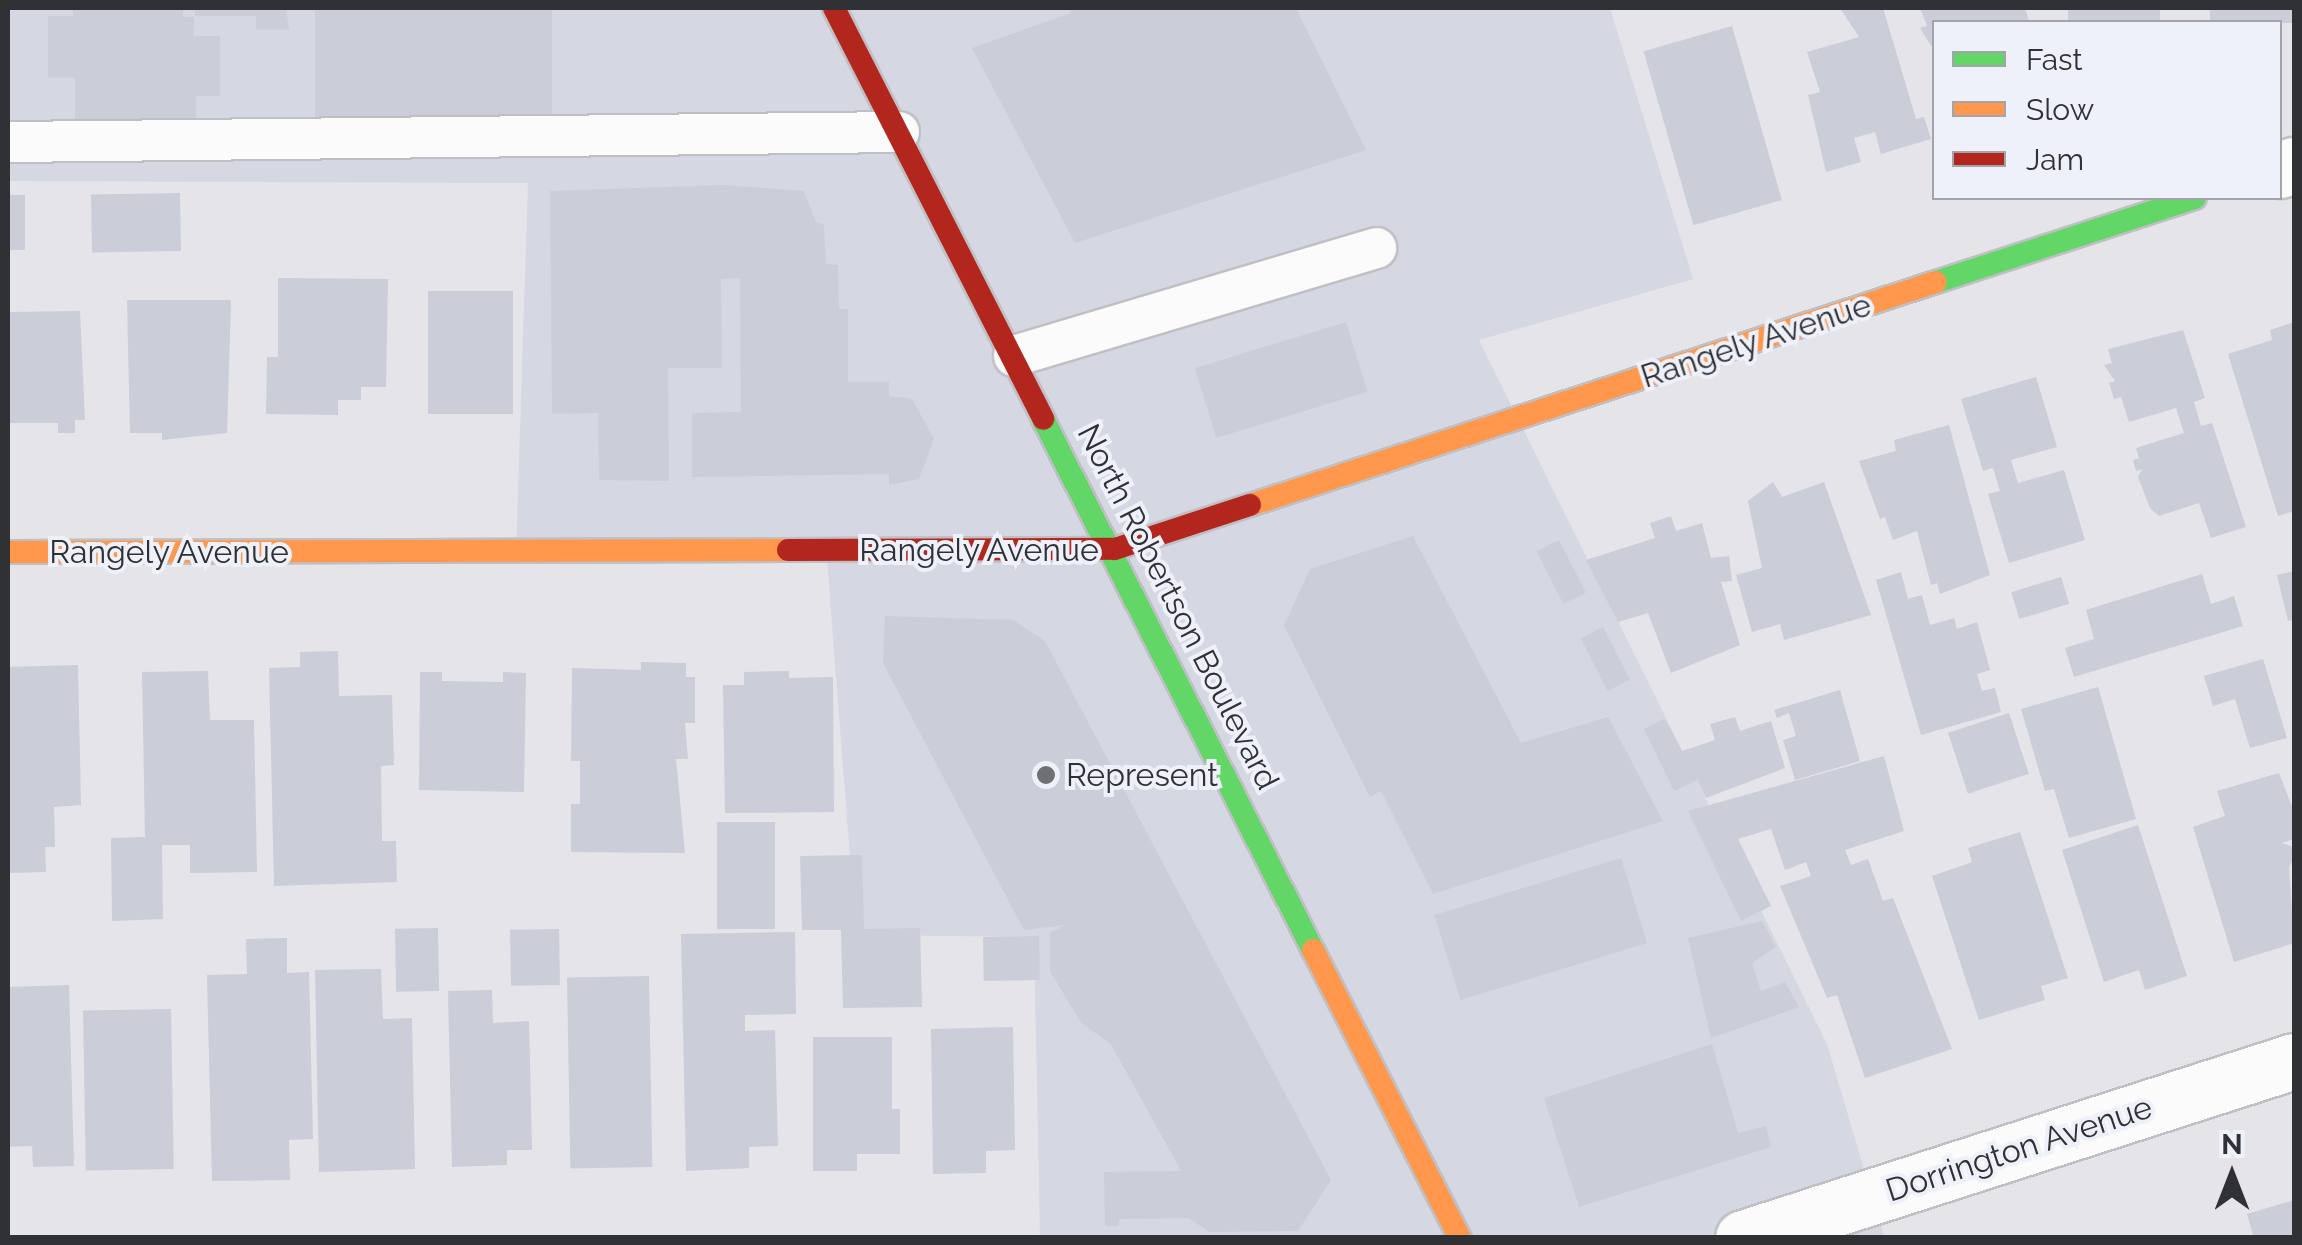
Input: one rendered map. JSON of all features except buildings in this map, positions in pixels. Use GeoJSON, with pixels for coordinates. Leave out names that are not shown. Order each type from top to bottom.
{"type":"FeatureCollection","features":[{"type":"Feature","properties":{"kind":"street","name":"North Robertson Boulevard"},"geometry":{"type":"LineString","coordinates":[[834,8],[1115,549],[1460,1238]]}},
{"type":"Feature","properties":{"kind":"street","name":"Rangely Avenue"},"geometry":{"type":"LineString","coordinates":[[8,552],[1115,549],[2188,200]]}},
{"type":"Feature","properties":{"kind":"street","name":"Dorrington Avenue"},"geometry":{"type":"LineString","coordinates":[[1743,1238],[2294,1060]]}},
{"type":"Feature","properties":{"kind":"lane"},"geometry":{"type":"LineString","coordinates":[[8,142],[898,132]]}},
{"type":"Feature","properties":{"kind":"lane"},"geometry":{"type":"LineString","coordinates":[[1014,356],[1376,248]]}},
{"type":"Feature","properties":{"kind":"shaded area"},"geometry":{"type":"Polygon","coordinates":[[[8,8],[1610,8],[1693,279],[1479,340],[1827,1044],[1884,1237],[1040,1237],[1034,937],[856,935],[826,547],[516,553],[528,183],[8,181],[8,8]]]}},
{"type":"Feature","properties":{"kind":"traffic: fast"},"geometry":{"type":"LineString","coordinates":[[1936,282],[2189,200]]}},
{"type":"Feature","properties":{"kind":"traffic: fast"},"geometry":{"type":"LineString","coordinates":[[1043,419],[1313,950]]}},
{"type":"Feature","properties":{"kind":"traffic: slow"},"geometry":{"type":"LineString","coordinates":[[1250,505],[1936,282]]}},
{"type":"Feature","properties":{"kind":"traffic: slow"},"geometry":{"type":"LineString","coordinates":[[8,552],[788,550]]}},
{"type":"Feature","properties":{"kind":"traffic: slow"},"geometry":{"type":"LineString","coordinates":[[1313,950],[1460,1238]]}},
{"type":"Feature","properties":{"kind":"traffic: jam"},"geometry":{"type":"LineString","coordinates":[[834,8],[1043,419]]}},
{"type":"Feature","properties":{"kind":"traffic: jam"},"geometry":{"type":"LineString","coordinates":[[788,550],[1115,549],[1250,505]]}},
{"type":"Feature","properties":{"kind":"place","name":"Represent"},"geometry":{"type":"Point","coordinates":[1046,775]}}]}
